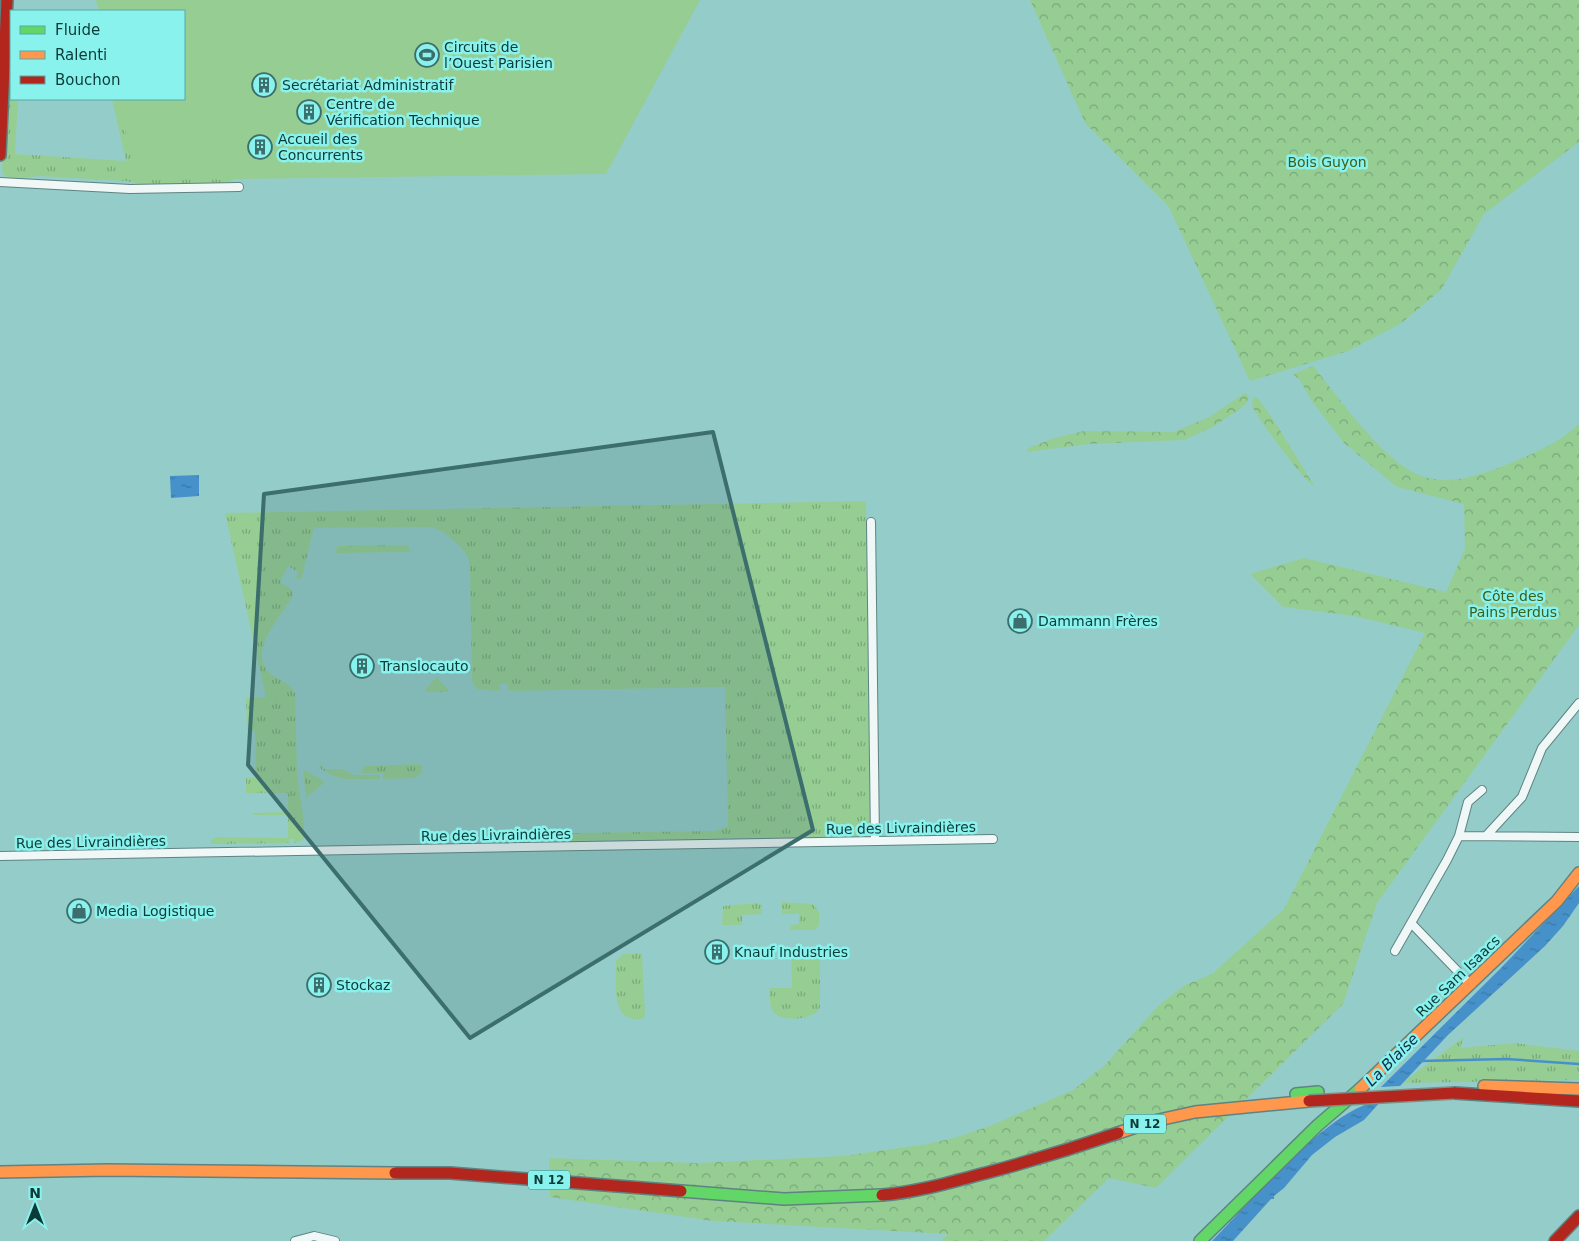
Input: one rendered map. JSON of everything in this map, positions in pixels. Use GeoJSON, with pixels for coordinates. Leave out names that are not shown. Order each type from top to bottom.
{"type":"FeatureCollection","features":[{"type":"Feature","properties":{"kind":"main road"},"geometry":{"type":"LineString","coordinates":[[0,155],[7,0]]}},
{"type":"Feature","properties":{"kind":"main road","name":"Rue Sam Isaacs"},"geometry":{"type":"LineString","coordinates":[[1200,1241],[1318,1125],[1379,1072],[1558,901],[1579,873]]}},
{"type":"Feature","properties":{"kind":"main road","name":"N 12"},"geometry":{"type":"LineString","coordinates":[[0,1172],[108,1170],[459,1174],[811,1199],[907,1193],[1063,1152],[1154,1121],[1187,1113],[1308,1100],[1458,1090],[1532,1086],[1579,1089]]}},
{"type":"Feature","properties":{"kind":"main road","name":"N 12"},"geometry":{"type":"LineString","coordinates":[[986,1173],[1147,1114],[1185,1105],[1250,1096],[1318,1092],[1458,1090],[1579,1101]]}},
{"type":"Feature","properties":{"kind":"main road","name":"N 12"},"geometry":{"type":"LineString","coordinates":[[0,1167],[51,1171]]}},
{"type":"Feature","properties":{"kind":"main road"},"geometry":{"type":"LineString","coordinates":[[1555,1241],[1579,1216]]}},
{"type":"Feature","properties":{"kind":"street"},"geometry":{"type":"LineString","coordinates":[[0,182],[130,188],[239,187]]}},
{"type":"Feature","properties":{"kind":"street"},"geometry":{"type":"LineString","coordinates":[[871,522],[875,841]]}},
{"type":"Feature","properties":{"kind":"street"},"geometry":{"type":"LineString","coordinates":[[1486,836],[1522,797],[1542,748],[1579,704]]}},
{"type":"Feature","properties":{"kind":"street"},"geometry":{"type":"LineString","coordinates":[[1394,951],[1459,836],[1468,802],[1482,790]]}},
{"type":"Feature","properties":{"kind":"street"},"geometry":{"type":"LineString","coordinates":[[1459,836],[1579,837]]}},
{"type":"Feature","properties":{"kind":"street","name":"Rue des Livraindières"},"geometry":{"type":"LineString","coordinates":[[0,856],[993,839]]}},
{"type":"Feature","properties":{"kind":"street"},"geometry":{"type":"LineString","coordinates":[[1411,923],[1471,985]]}},
{"type":"Feature","properties":{"kind":"street"},"geometry":{"type":"LineString","coordinates":[[295,1241],[314,1239],[335,1241]]}},
{"type":"Feature","properties":{"kind":"highlighted area"},"geometry":{"type":"Polygon","coordinates":[[[713,432],[813,830],[470,1038],[248,765],[264,494],[713,432]]]}},
{"type":"Feature","properties":{"kind":"green space","name":"Circuits de l’Ouest Parisien"},"geometry":{"type":"Polygon","coordinates":[[[96,0],[700,0],[606,174],[154,180],[136,174],[118,100],[185,100],[185,10],[99,10],[96,0]]]}},
{"type":"Feature","properties":{"kind":"green space","name":"Bois Guyon"},"geometry":{"type":"Polygon","coordinates":[[[1030,0],[1579,0],[1579,142],[1484,214],[1441,290],[1400,324],[1348,351],[1250,381],[1169,207],[1085,123],[1030,0]]]}},
{"type":"Feature","properties":{"kind":"green space"},"geometry":{"type":"Polygon","coordinates":[[[10,33],[10,100],[18,100],[15,154],[126,161],[112,100],[179,100],[235,179],[226,184],[147,185],[125,181],[39,176],[10,179],[3,174],[10,33]]]}},
{"type":"Feature","properties":{"kind":"green space","name":"Côte des Pains Perdus"},"geometry":{"type":"Polygon","coordinates":[[[1313,366],[1366,431],[1397,462],[1413,472],[1438,480],[1476,475],[1523,458],[1562,437],[1579,424],[1579,625],[1377,903],[1343,1004],[1156,1188],[1109,1178],[1044,1241],[941,1241],[948,1234],[713,1221],[550,1197],[549,1158],[697,1163],[843,1156],[928,1144],[990,1126],[1073,1090],[1104,1066],[1158,1006],[1185,985],[1212,974],[1284,909],[1425,633],[1354,616],[1283,607],[1250,574],[1304,558],[1446,592],[1465,549],[1464,504],[1397,487],[1344,443],[1311,400],[1300,380],[1293,374],[1313,366]]]}},
{"type":"Feature","properties":{"kind":"green space"},"geometry":{"type":"Polygon","coordinates":[[[1245,393],[1249,396],[1246,404],[1237,411],[1211,428],[1184,440],[1089,444],[1027,452],[1028,448],[1055,438],[1084,431],[1174,432],[1209,417],[1245,393]]]}},
{"type":"Feature","properties":{"kind":"green space"},"geometry":{"type":"Polygon","coordinates":[[[1257,397],[1275,422],[1315,487],[1292,462],[1255,412],[1252,405],[1253,398],[1257,397]]]}},
{"type":"Feature","properties":{"kind":"green space"},"geometry":{"type":"Polygon","coordinates":[[[866,501],[870,827],[866,836],[504,842],[501,834],[715,831],[728,826],[725,687],[509,691],[507,684],[500,684],[499,691],[477,689],[472,682],[470,569],[468,557],[459,545],[443,532],[431,527],[314,528],[301,580],[296,578],[298,572],[288,566],[280,582],[291,589],[293,595],[269,632],[262,653],[263,662],[268,671],[290,686],[295,693],[297,772],[304,823],[304,839],[294,843],[294,839],[289,839],[289,843],[211,844],[211,840],[216,837],[288,838],[288,815],[253,815],[253,813],[288,812],[288,793],[246,793],[246,778],[256,777],[255,731],[247,731],[246,698],[266,697],[225,513],[866,501]]]}},
{"type":"Feature","properties":{"kind":"green space"},"geometry":{"type":"Polygon","coordinates":[[[406,545],[409,547],[410,552],[334,553],[338,546],[406,545]]]}},
{"type":"Feature","properties":{"kind":"green space"},"geometry":{"type":"Polygon","coordinates":[[[436,677],[448,689],[448,692],[424,692],[436,677]]]}},
{"type":"Feature","properties":{"kind":"green space"},"geometry":{"type":"Polygon","coordinates":[[[318,759],[323,769],[342,769],[353,775],[380,775],[380,779],[345,779],[333,776],[321,769],[318,759]]]}},
{"type":"Feature","properties":{"kind":"green space"},"geometry":{"type":"Polygon","coordinates":[[[418,764],[422,766],[422,772],[415,778],[383,779],[383,773],[360,773],[366,766],[418,764]]]}},
{"type":"Feature","properties":{"kind":"green space"},"geometry":{"type":"Polygon","coordinates":[[[305,770],[325,782],[306,798],[303,771],[305,770]]]}},
{"type":"Feature","properties":{"kind":"green space"},"geometry":{"type":"Polygon","coordinates":[[[782,902],[813,904],[819,912],[819,926],[814,930],[790,930],[790,925],[799,924],[799,914],[782,914],[782,902]]]}},
{"type":"Feature","properties":{"kind":"green space"},"geometry":{"type":"Polygon","coordinates":[[[757,903],[762,905],[762,914],[742,915],[742,925],[722,925],[723,906],[757,903]]]}},
{"type":"Feature","properties":{"kind":"green space"},"geometry":{"type":"Polygon","coordinates":[[[791,951],[812,951],[820,961],[820,1007],[812,1015],[791,1019],[784,1018],[773,1012],[769,988],[792,988],[791,951]]]}},
{"type":"Feature","properties":{"kind":"green space"},"geometry":{"type":"Polygon","coordinates":[[[642,953],[645,1016],[642,1019],[632,1019],[624,1015],[617,1000],[616,961],[623,954],[642,953]]]}},
{"type":"Feature","properties":{"kind":"green space"},"geometry":{"type":"Polygon","coordinates":[[[1464,1037],[1460,1048],[1515,1043],[1579,1051],[1579,1080],[1402,1083],[1464,1037]]]}},
{"type":"Feature","properties":{"kind":"water"},"geometry":{"type":"Polygon","coordinates":[[[199,475],[199,496],[171,498],[170,476],[199,475]]]}},
{"type":"Feature","properties":{"kind":"water"},"geometry":{"type":"Polygon","coordinates":[[[1579,886],[1579,903],[1563,926],[1545,946],[1448,1035],[1400,1086],[1381,1087],[1501,968],[1579,886]]]}},
{"type":"Feature","properties":{"kind":"water"},"geometry":{"type":"Polygon","coordinates":[[[1381,1101],[1364,1120],[1335,1137],[1312,1155],[1284,1188],[1274,1196],[1274,1199],[1271,1199],[1233,1241],[1212,1241],[1268,1182],[1315,1137],[1339,1119],[1361,1106],[1381,1101]]]}},
{"type":"Feature","properties":{"kind":"waterway"},"geometry":{"type":"LineString","coordinates":[[1420,1061],[1506,1059],[1579,1064]]}},
{"type":"Feature","properties":{"kind":"traffic: fast"},"geometry":{"type":"LineString","coordinates":[[1200,1241],[1318,1125],[1360,1089]]}},
{"type":"Feature","properties":{"kind":"traffic: fast"},"geometry":{"type":"LineString","coordinates":[[1296,1094],[1318,1092]]}},
{"type":"Feature","properties":{"kind":"traffic: fast"},"geometry":{"type":"LineString","coordinates":[[681,1191],[784,1199],[882,1195]]}},
{"type":"Feature","properties":{"kind":"traffic: slow"},"geometry":{"type":"LineString","coordinates":[[1360,1089],[1557,901],[1579,873]]}},
{"type":"Feature","properties":{"kind":"traffic: slow"},"geometry":{"type":"LineString","coordinates":[[1484,1086],[1579,1089]]}},
{"type":"Feature","properties":{"kind":"traffic: slow"},"geometry":{"type":"LineString","coordinates":[[1118,1133],[1154,1121],[1195,1112],[1309,1101]]}},
{"type":"Feature","properties":{"kind":"traffic: slow"},"geometry":{"type":"LineString","coordinates":[[0,1172],[108,1170],[395,1173]]}},
{"type":"Feature","properties":{"kind":"traffic: jam"},"geometry":{"type":"LineString","coordinates":[[0,155],[7,0]]}},
{"type":"Feature","properties":{"kind":"traffic: jam"},"geometry":{"type":"LineString","coordinates":[[1454,1093],[1579,1101]]}},
{"type":"Feature","properties":{"kind":"traffic: jam"},"geometry":{"type":"LineString","coordinates":[[1309,1101],[1454,1093]]}},
{"type":"Feature","properties":{"kind":"traffic: jam"},"geometry":{"type":"LineString","coordinates":[[882,1195],[921,1189],[986,1173],[1118,1133]]}},
{"type":"Feature","properties":{"kind":"traffic: jam"},"geometry":{"type":"LineString","coordinates":[[395,1173],[450,1173],[681,1191]]}},
{"type":"Feature","properties":{"kind":"traffic: jam"},"geometry":{"type":"LineString","coordinates":[[1555,1241],[1579,1216]]}},
{"type":"Feature","properties":{"kind":"place","name":"Circuits de l’Ouest Parisien"},"geometry":{"type":"Point","coordinates":[427,55]}},
{"type":"Feature","properties":{"kind":"place","name":"Secrétariat Administratif"},"geometry":{"type":"Point","coordinates":[264,85]}},
{"type":"Feature","properties":{"kind":"place","name":"Centre de Vérification Technique"},"geometry":{"type":"Point","coordinates":[309,112]}},
{"type":"Feature","properties":{"kind":"place","name":"Accueil des Concurrents"},"geometry":{"type":"Point","coordinates":[260,147]}},
{"type":"Feature","properties":{"kind":"place","name":"Dammann Frères"},"geometry":{"type":"Point","coordinates":[1020,621]}},
{"type":"Feature","properties":{"kind":"place","name":"Translocauto"},"geometry":{"type":"Point","coordinates":[362,666]}},
{"type":"Feature","properties":{"kind":"place","name":"Media Logistique"},"geometry":{"type":"Point","coordinates":[79,911]}},
{"type":"Feature","properties":{"kind":"place","name":"Knauf Industries"},"geometry":{"type":"Point","coordinates":[717,952]}},
{"type":"Feature","properties":{"kind":"place","name":"Stockaz"},"geometry":{"type":"Point","coordinates":[319,985]}},
{"type":"Feature","properties":{"kind":"water label","name":"La Blaise"},"geometry":{"type":"Point","coordinates":[1392,1060]}}]}
